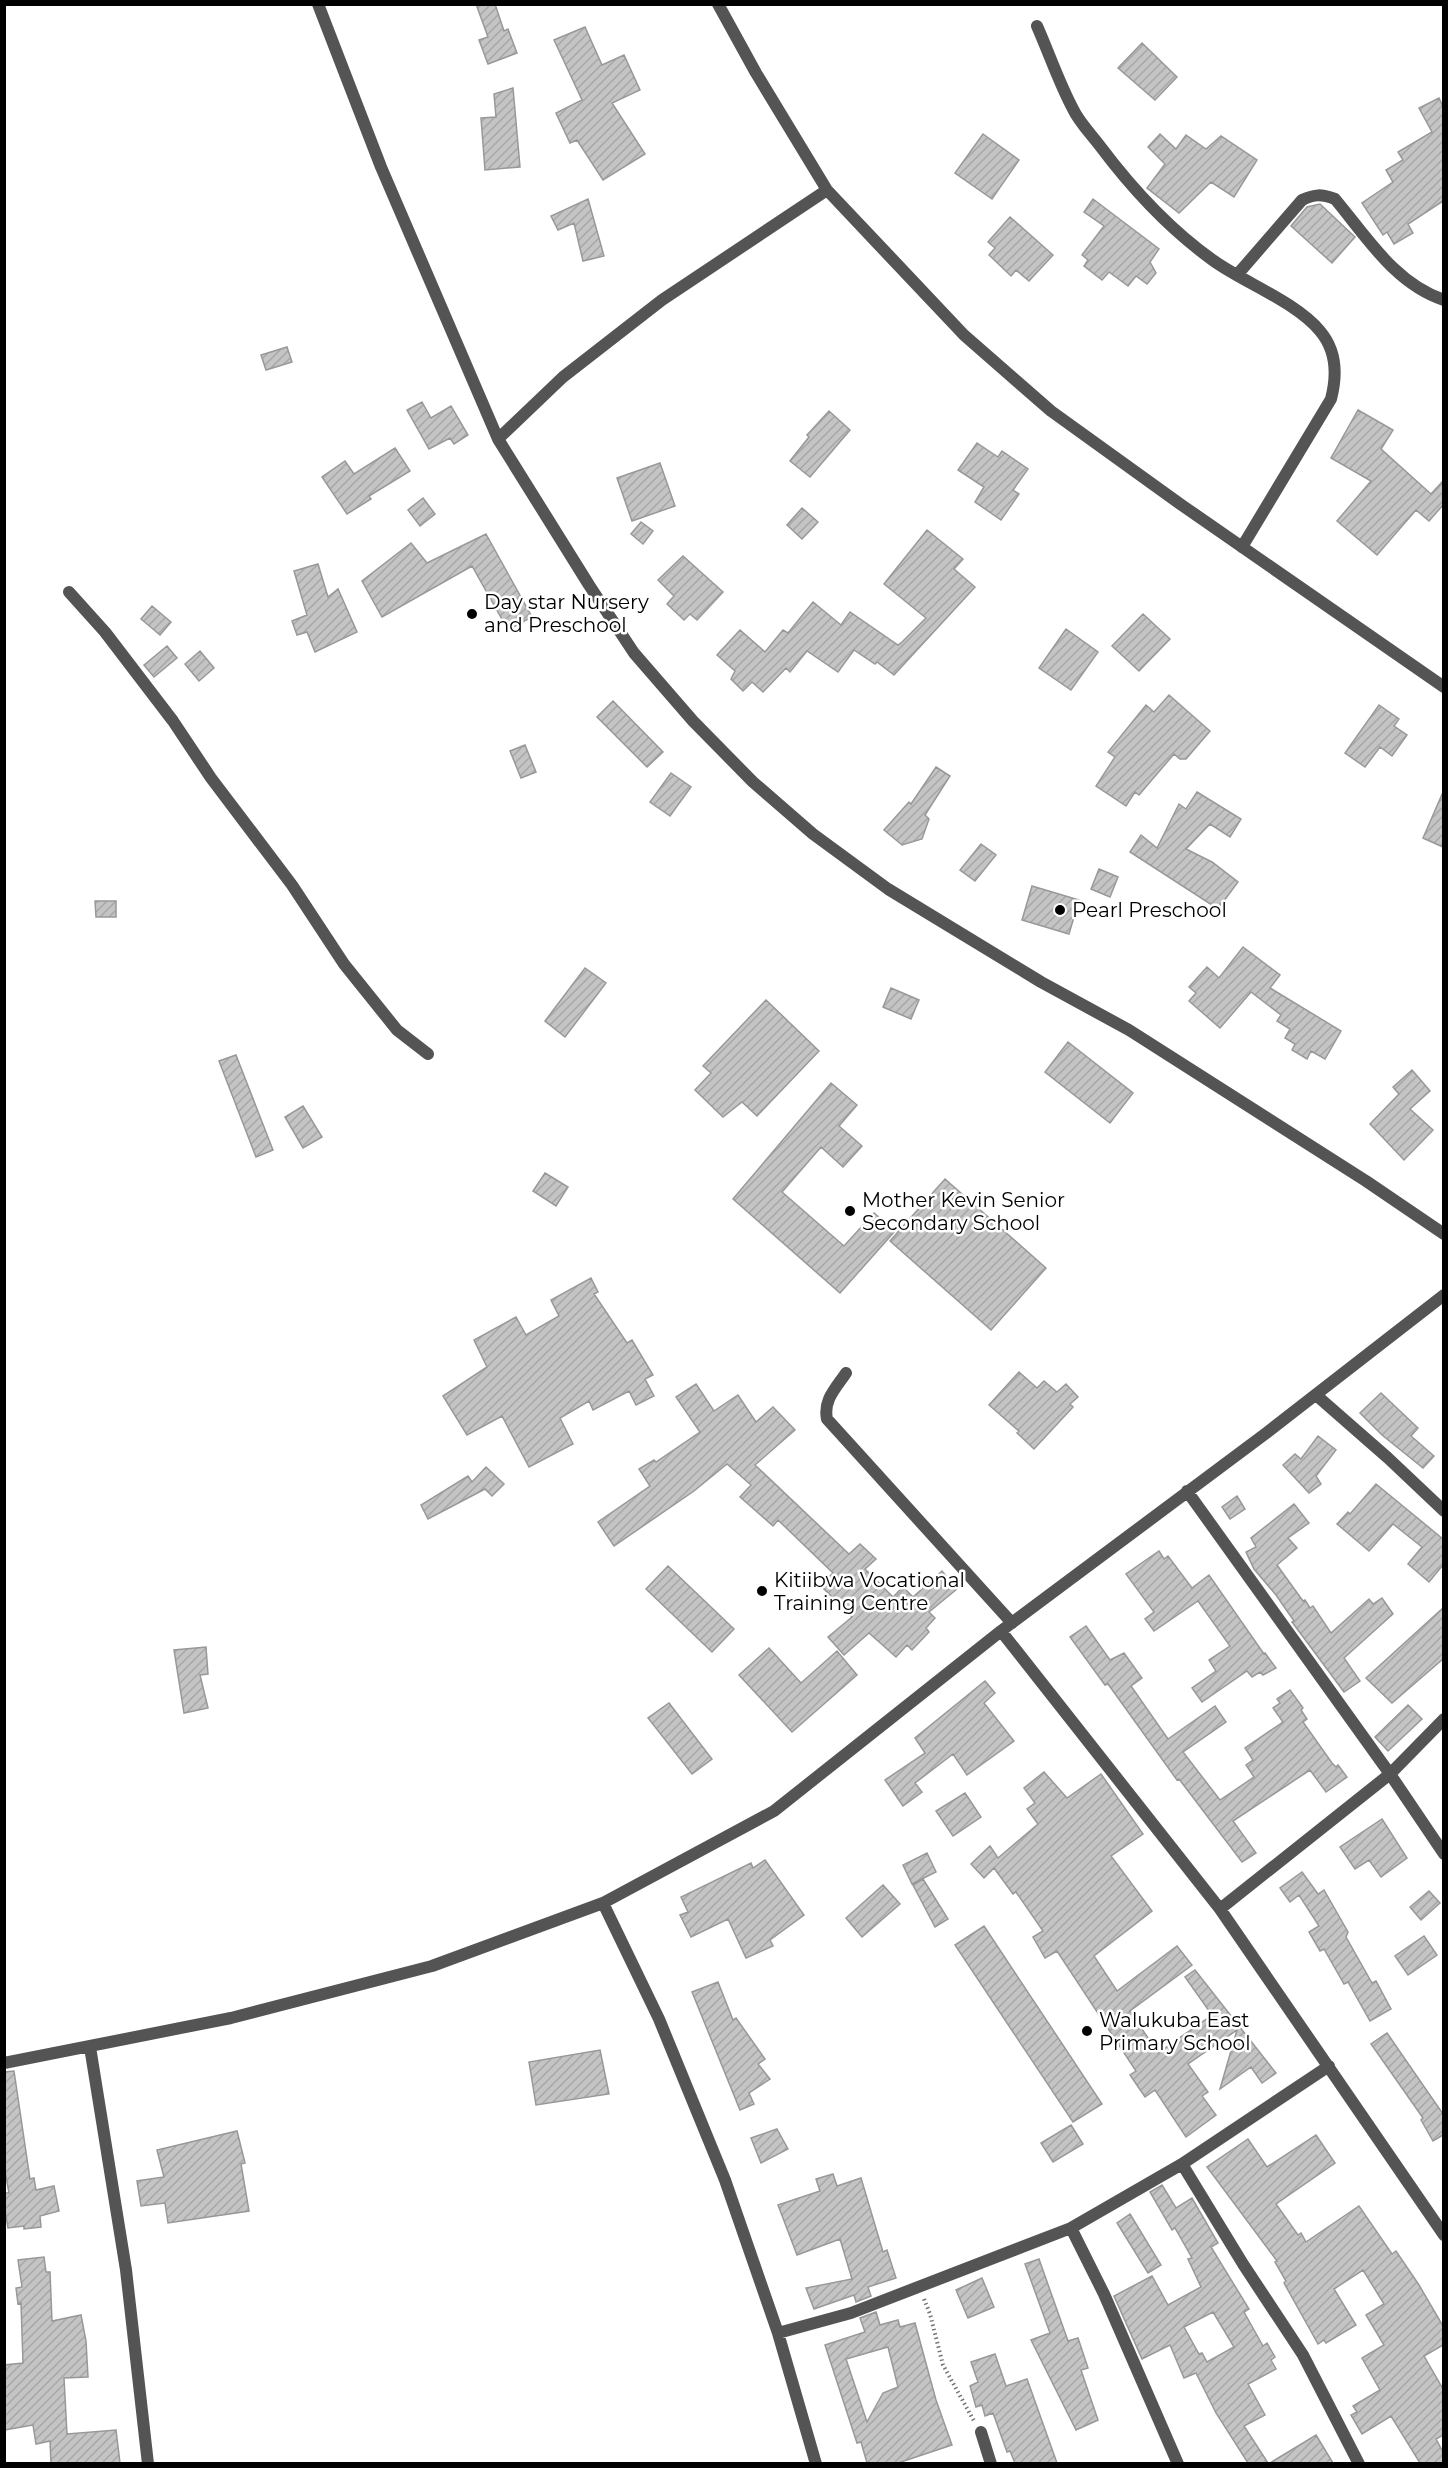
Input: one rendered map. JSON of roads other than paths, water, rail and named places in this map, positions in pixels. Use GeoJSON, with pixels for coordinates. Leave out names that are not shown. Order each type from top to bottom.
{"type":"FeatureCollection","features":[{"type":"Feature","properties":{"kind":"street"},"geometry":{"type":"LineString","coordinates":[[318,4],[381,167],[498,439],[634,654],[693,722],[753,782],[813,834],[888,889],[1138,1036],[1366,1180],[1443,1234]]}},
{"type":"Feature","properties":{"kind":"street"},"geometry":{"type":"LineString","coordinates":[[718,4],[756,73],[827,190],[964,335],[1051,411],[1443,687]]}},
{"type":"Feature","properties":{"kind":"street"},"geometry":{"type":"LineString","coordinates":[[1037,26],[1073,111],[1148,206],[1188,242],[1237,276],[1306,317],[1321,332],[1334,361],[1335,382],[1330,399],[1242,547]]}},
{"type":"Feature","properties":{"kind":"street"},"geometry":{"type":"LineString","coordinates":[[498,439],[563,377],[662,300],[827,190]]}},
{"type":"Feature","properties":{"kind":"street"},"geometry":{"type":"LineString","coordinates":[[1237,276],[1302,200],[1314,194],[1324,195],[1335,199],[1393,268],[1410,284],[1430,296],[1443,300]]}},
{"type":"Feature","properties":{"kind":"street"},"geometry":{"type":"LineString","coordinates":[[69,592],[105,632],[173,722],[210,778],[292,885],[344,964],[397,1030],[428,1054]]}},
{"type":"Feature","properties":{"kind":"street"},"geometry":{"type":"LineString","coordinates":[[4,2063],[231,2018],[432,1966],[603,1903],[774,1811],[1001,1631],[1316,1395],[1443,1295]]}},
{"type":"Feature","properties":{"kind":"street"},"geometry":{"type":"LineString","coordinates":[[846,1373],[827,1400],[825,1410],[827,1419],[1012,1623]]}},
{"type":"Feature","properties":{"kind":"street"},"geometry":{"type":"LineString","coordinates":[[1316,1395],[1388,1458],[1443,1511]]}},
{"type":"Feature","properties":{"kind":"street"},"geometry":{"type":"LineString","coordinates":[[1187,1491],[1390,1774],[1443,1854]]}},
{"type":"Feature","properties":{"kind":"street"},"geometry":{"type":"LineString","coordinates":[[1001,1631],[1220,1909],[1443,2235]]}},
{"type":"Feature","properties":{"kind":"street"},"geometry":{"type":"LineString","coordinates":[[1220,1909],[1390,1774],[1443,1719]]}},
{"type":"Feature","properties":{"kind":"street"},"geometry":{"type":"LineString","coordinates":[[603,1903],[659,2019],[724,2180],[778,2333],[816,2463]]}},
{"type":"Feature","properties":{"kind":"street"},"geometry":{"type":"LineString","coordinates":[[90,2047],[126,2270],[148,2463]]}},
{"type":"Feature","properties":{"kind":"street"},"geometry":{"type":"LineString","coordinates":[[778,2333],[851,2313],[1071,2228],[1182,2164],[1329,2066]]}},
{"type":"Feature","properties":{"kind":"street"},"geometry":{"type":"LineString","coordinates":[[1182,2164],[1242,2264],[1303,2355],[1359,2463]]}},
{"type":"Feature","properties":{"kind":"street"},"geometry":{"type":"LineString","coordinates":[[1071,2228],[1104,2294],[1179,2463]]}},
{"type":"Feature","properties":{"kind":"street"},"geometry":{"type":"LineString","coordinates":[[981,2432],[991,2463]]}},
{"type":"Feature","properties":{"kind":"place","name":"Day star Nursery and Preschool"},"geometry":{"type":"Point","coordinates":[472,614]}},
{"type":"Feature","properties":{"kind":"place","name":"Pearl Preschool"},"geometry":{"type":"Point","coordinates":[1060,910]}},
{"type":"Feature","properties":{"kind":"place","name":"Mother Kevin Senior Secondary School"},"geometry":{"type":"Point","coordinates":[850,1211]}},
{"type":"Feature","properties":{"kind":"place","name":"Kitiibwa Vocational Training Centre"},"geometry":{"type":"Point","coordinates":[762,1591]}},
{"type":"Feature","properties":{"kind":"place","name":"Walukuba East Primary School"},"geometry":{"type":"Point","coordinates":[1087,2031]}}]}
